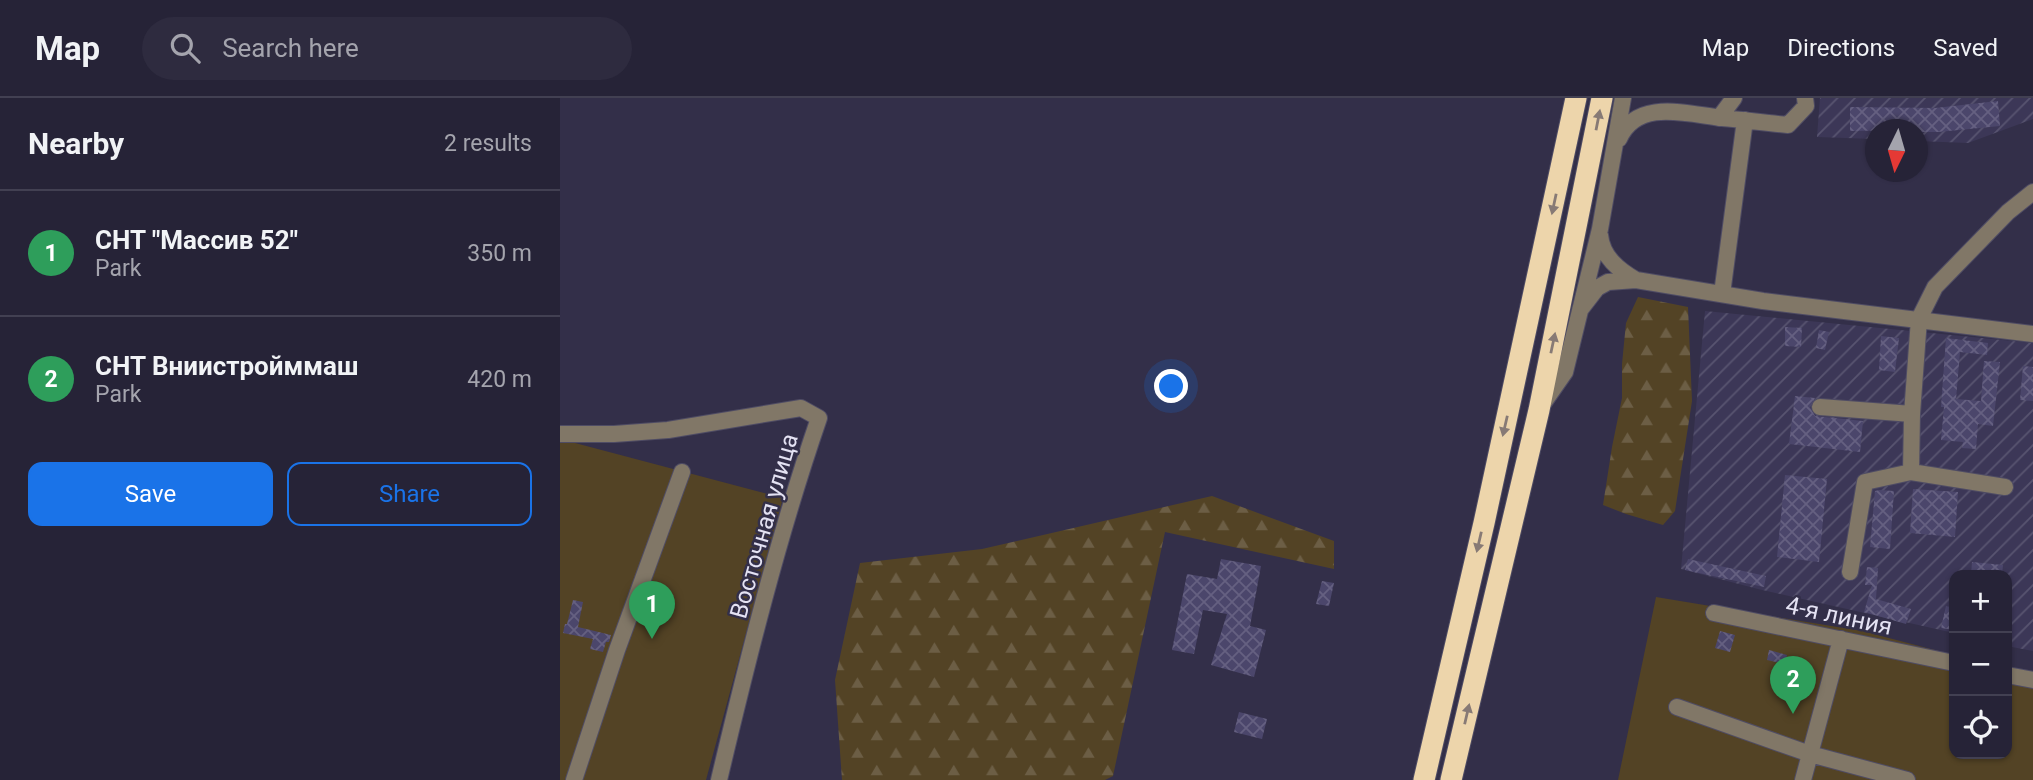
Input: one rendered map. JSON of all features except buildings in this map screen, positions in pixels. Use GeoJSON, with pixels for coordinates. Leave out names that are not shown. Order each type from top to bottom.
{"type":"FeatureCollection","features":[{"type":"Feature","properties":{"kind":"highway"},"geometry":{"type":"LineString","coordinates":[[1424,780],[1484,523],[1576,98]]}},
{"type":"Feature","properties":{"kind":"highway"},"geometry":{"type":"LineString","coordinates":[[1451,780],[1539,410],[1602,98]]}},
{"type":"Feature","properties":{"kind":"street"},"geometry":{"type":"LineString","coordinates":[[1568,137],[1570,98]]}},
{"type":"Feature","properties":{"kind":"street"},"geometry":{"type":"LineString","coordinates":[[1539,410],[1565,372],[1600,229],[1623,98]]}},
{"type":"Feature","properties":{"kind":"street"},"geometry":{"type":"LineString","coordinates":[[1657,98],[1686,113]]}},
{"type":"Feature","properties":{"kind":"street"},"geometry":{"type":"LineString","coordinates":[[1719,118],[1734,98]]}},
{"type":"Feature","properties":{"kind":"street"},"geometry":{"type":"LineString","coordinates":[[1615,148],[1627,125],[1640,117],[1661,111],[1788,125],[1805,106],[1805,98]]}},
{"type":"Feature","properties":{"kind":"street"},"geometry":{"type":"LineString","coordinates":[[1722,294],[1745,120]]}},
{"type":"Feature","properties":{"kind":"street"},"geometry":{"type":"LineString","coordinates":[[1911,472],[1919,319],[1935,287],[2008,212],[2033,192]]}},
{"type":"Feature","properties":{"kind":"street"},"geometry":{"type":"LineString","coordinates":[[1600,229],[1601,245],[1609,259],[1636,281]]}},
{"type":"Feature","properties":{"kind":"street"},"geometry":{"type":"LineString","coordinates":[[1580,310],[1597,288],[1608,282],[1636,281],[1763,301],[2033,334]]}},
{"type":"Feature","properties":{"kind":"street"},"geometry":{"type":"LineString","coordinates":[[1820,407],[1912,414]]}},
{"type":"Feature","properties":{"kind":"street","name":"Восточная улица"},"geometry":{"type":"LineString","coordinates":[[560,435],[614,435],[668,430],[801,408],[819,418],[793,495],[738,697],[719,780]]}},
{"type":"Feature","properties":{"kind":"street"},"geometry":{"type":"LineString","coordinates":[[574,780],[617,650],[682,472]]}},
{"type":"Feature","properties":{"kind":"street"},"geometry":{"type":"LineString","coordinates":[[1850,572],[1865,482],[1911,472],[2005,487]]}},
{"type":"Feature","properties":{"kind":"street","name":"4-я линия"},"geometry":{"type":"LineString","coordinates":[[1714,613],[1949,662]]}},
{"type":"Feature","properties":{"kind":"street"},"geometry":{"type":"LineString","coordinates":[[1803,780],[1841,639]]}},
{"type":"Feature","properties":{"kind":"street"},"geometry":{"type":"LineString","coordinates":[[2012,676],[2033,680]]}},
{"type":"Feature","properties":{"kind":"street"},"geometry":{"type":"LineString","coordinates":[[1676,707],[1810,754],[1907,780]]}},
{"type":"Feature","properties":{"kind":"shaded area"},"geometry":{"type":"Polygon","coordinates":[[[1820,98],[2033,98],[2033,119],[1968,143],[1928,141],[1928,119],[1865,119],[1865,139],[1817,137],[1820,98]]]}},
{"type":"Feature","properties":{"kind":"shaded area"},"geometry":{"type":"Polygon","coordinates":[[[1705,311],[2033,343],[2033,651],[2012,647],[2012,570],[1949,570],[1949,632],[1681,569],[1705,311]]]}},
{"type":"Feature","properties":{"kind":"green space"},"geometry":{"type":"Polygon","coordinates":[[[1638,297],[1688,307],[1692,401],[1675,511],[1663,525],[1603,505],[1622,398],[1626,323],[1638,297]]]}},
{"type":"Feature","properties":{"kind":"green space"},"geometry":{"type":"Polygon","coordinates":[[[560,439],[783,498],[706,780],[560,780],[560,439]]]}},
{"type":"Feature","properties":{"kind":"green space"},"geometry":{"type":"Polygon","coordinates":[[[1212,496],[1334,541],[1334,569],[1165,532],[1113,776],[1105,780],[842,780],[835,680],[860,563],[982,549],[1212,496]]]}},
{"type":"Feature","properties":{"kind":"green space"},"geometry":{"type":"Polygon","coordinates":[[[1656,597],[1862,631],[1949,654],[1949,759],[2012,759],[2012,669],[2033,675],[2033,780],[1618,780],[1656,597]]]}},
{"type":"Feature","properties":{"kind":"place","name":"СНТ \"Массив 52\""},"geometry":{"type":"Point","coordinates":[652,639]}},
{"type":"Feature","properties":{"kind":"place","name":"СНТ Вниистройммаш"},"geometry":{"type":"Point","coordinates":[1793,714]}}]}
